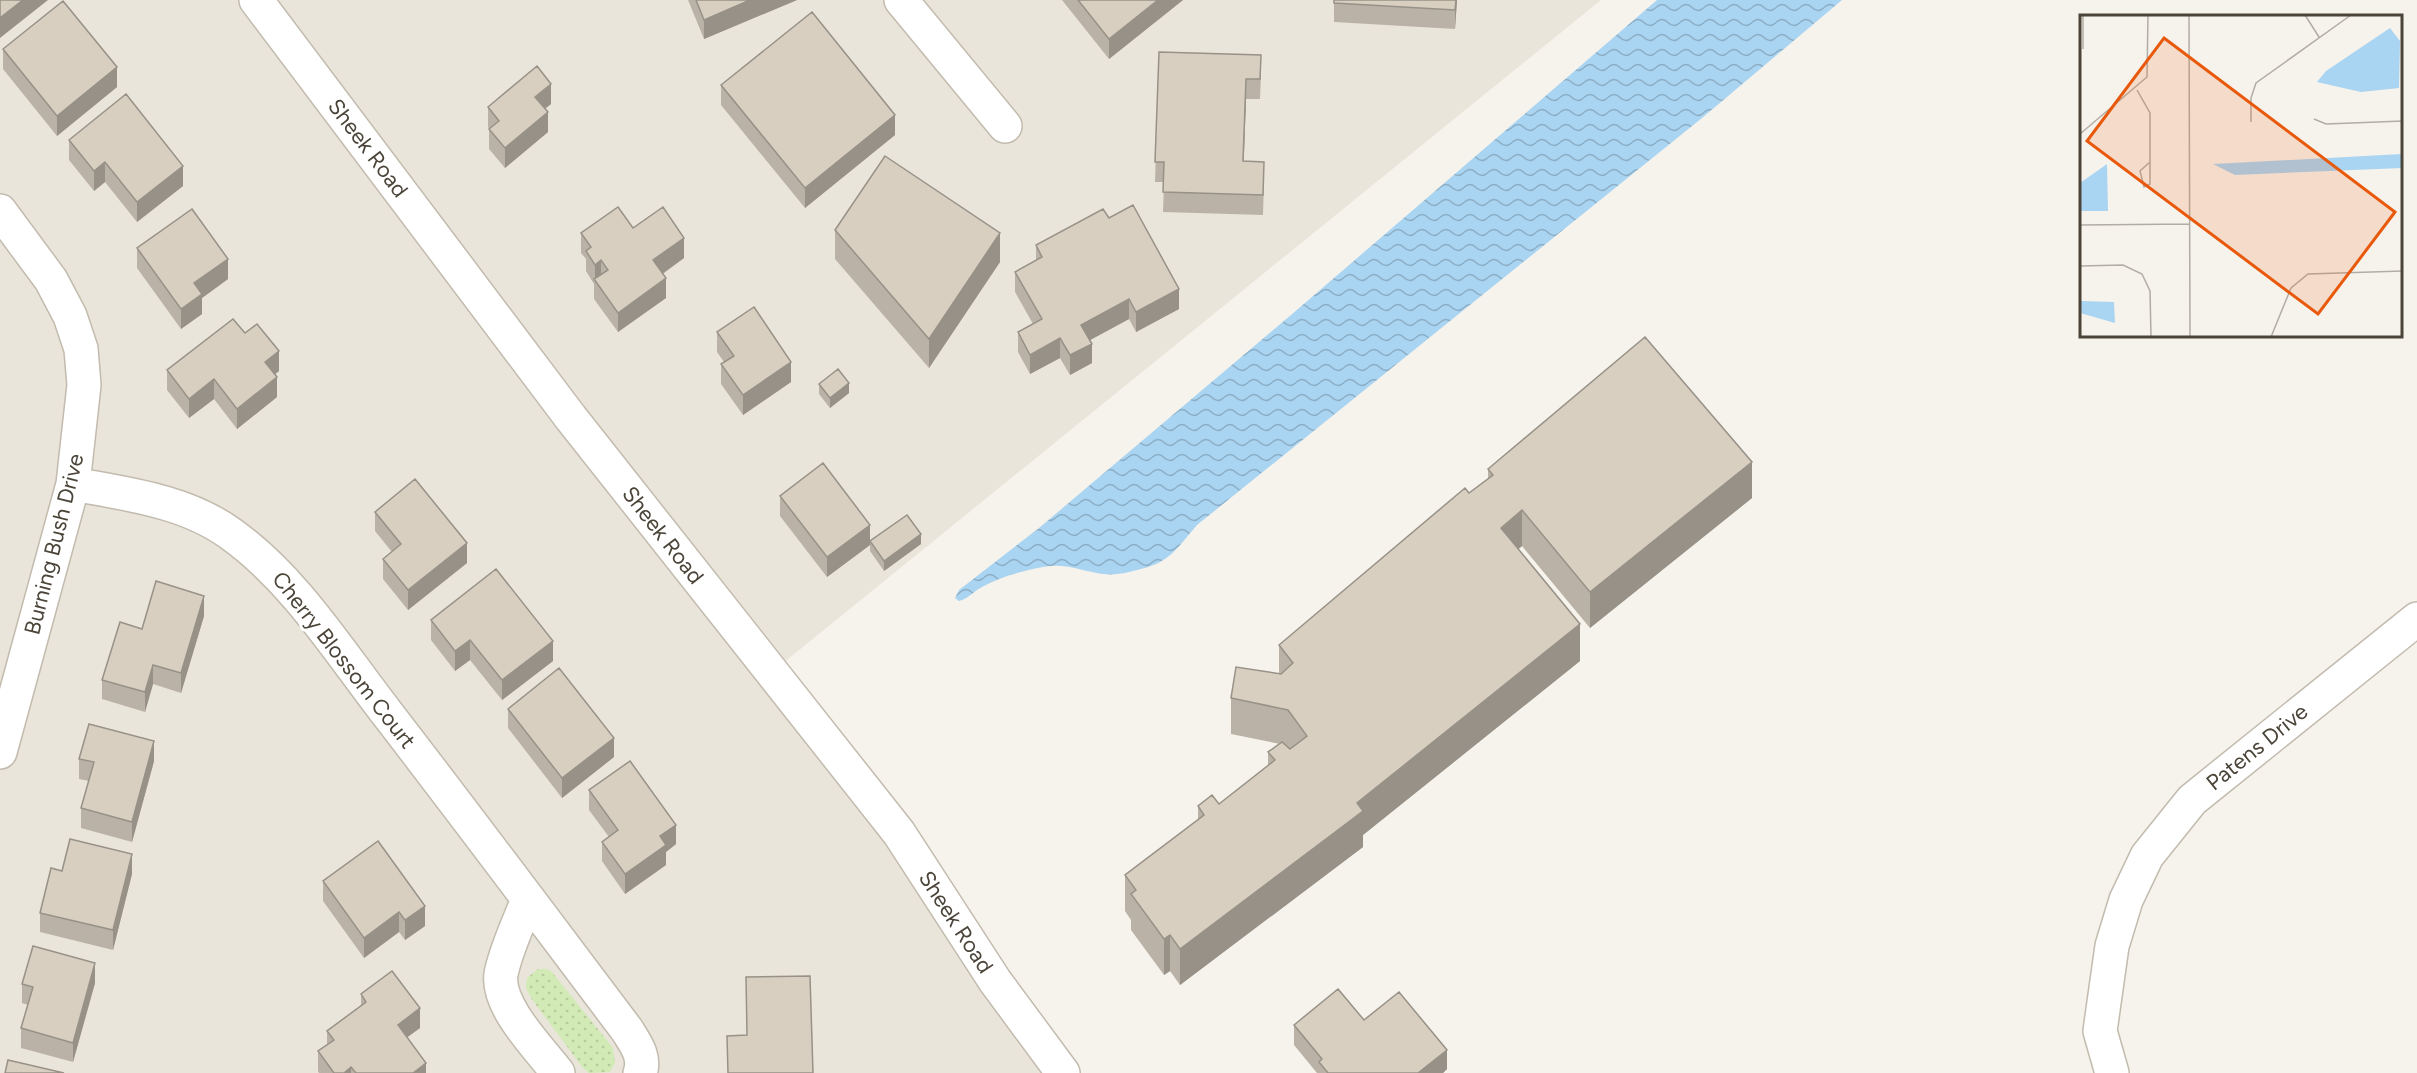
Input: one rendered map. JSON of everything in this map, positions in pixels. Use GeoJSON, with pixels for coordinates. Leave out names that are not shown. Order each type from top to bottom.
{"type":"FeatureCollection","features":[{"type":"Feature","properties":{"kind":"street","name":"Sheek Road"},"geometry":{"type":"LineString","coordinates":[[256,0],[571,418],[899,833],[995,981],[1063,1073]]}},
{"type":"Feature","properties":{"kind":"street"},"geometry":{"type":"LineString","coordinates":[[901,0],[1005,126]]}},
{"type":"Feature","properties":{"kind":"street","name":"Burning Bush Drive"},"geometry":{"type":"LineString","coordinates":[[0,211],[51,280],[70,316],[81,349],[84,385],[73,484],[0,752]]}},
{"type":"Feature","properties":{"kind":"street","name":"Cherry Blossom Court"},"geometry":{"type":"LineString","coordinates":[[73,484],[143,497],[181,507],[231,533],[280,575],[639,1048],[642,1067],[640,1073]]}},
{"type":"Feature","properties":{"kind":"street","name":"Patens Drive"},"geometry":{"type":"LineString","coordinates":[[2112,1073],[2100,1031],[2112,946],[2127,900],[2147,856],[2192,800],[2417,619]]}},
{"type":"Feature","properties":{"kind":"street"},"geometry":{"type":"LineString","coordinates":[[528,900],[501,976],[503,994],[508,1008],[558,1073]]}},
{"type":"Feature","properties":{"kind":"shaded area"},"geometry":{"type":"Polygon","coordinates":[[[0,0],[1601,0],[772,672],[1070,1073],[0,1073],[0,0]]]}},
{"type":"Feature","properties":{"kind":"green space"},"geometry":{"type":"Polygon","coordinates":[[[538,969],[547,969],[552,972],[613,1048],[615,1063],[610,1072],[589,1073],[583,1068],[531,998],[526,988],[527,978],[538,969]]]}},
{"type":"Feature","properties":{"kind":"water"},"geometry":{"type":"Polygon","coordinates":[[[1657,0],[1842,0],[1702,118],[1197,525],[1165,559],[1148,567],[1117,574],[1102,574],[1064,566],[1043,567],[996,580],[962,600],[955,598],[959,590],[1039,528],[1291,315],[1657,0]]]}},
{"type":"Feature","properties":{"kind":"building"},"geometry":{"type":"Polygon","coordinates":[[[0,0],[23,0],[0,18],[0,0]]]}},
{"type":"Feature","properties":{"kind":"building"},"geometry":{"type":"Polygon","coordinates":[[[696,0],[750,0],[704,20],[696,0]]]}},
{"type":"Feature","properties":{"kind":"building"},"geometry":{"type":"Polygon","coordinates":[[[1078,0],[1158,0],[1109,39],[1078,0]]]}},
{"type":"Feature","properties":{"kind":"building"},"geometry":{"type":"Polygon","coordinates":[[[1334,0],[1456,0],[1455,10],[1334,3],[1334,0]]]}},
{"type":"Feature","properties":{"kind":"building"},"geometry":{"type":"Polygon","coordinates":[[[63,1],[117,67],[57,116],[3,49],[63,1]]]}},
{"type":"Feature","properties":{"kind":"building"},"geometry":{"type":"Polygon","coordinates":[[[812,12],[895,115],[805,188],[721,85],[812,12]]]}},
{"type":"Feature","properties":{"kind":"building"},"geometry":{"type":"Polygon","coordinates":[[[1159,52],[1261,55],[1260,79],[1246,79],[1243,161],[1264,162],[1263,195],[1163,192],[1164,162],[1155,162],[1159,52]]]}},
{"type":"Feature","properties":{"kind":"building"},"geometry":{"type":"Polygon","coordinates":[[[537,66],[551,84],[535,97],[548,112],[505,148],[489,129],[499,121],[488,107],[537,66]]]}},
{"type":"Feature","properties":{"kind":"building"},"geometry":{"type":"Polygon","coordinates":[[[126,94],[183,166],[137,202],[105,162],[94,171],[69,140],[126,94]]]}},
{"type":"Feature","properties":{"kind":"building"},"geometry":{"type":"Polygon","coordinates":[[[885,156],[1000,233],[929,339],[835,230],[885,156]]]}},
{"type":"Feature","properties":{"kind":"building"},"geometry":{"type":"Polygon","coordinates":[[[1133,205],[1179,289],[1136,312],[1129,299],[1081,325],[1092,344],[1070,355],[1060,338],[1030,355],[1018,332],[1042,319],[1015,272],[1042,257],[1036,245],[1103,209],[1109,218],[1133,205]]]}},
{"type":"Feature","properties":{"kind":"building"},"geometry":{"type":"Polygon","coordinates":[[[618,207],[633,228],[663,207],[684,238],[653,260],[666,278],[618,313],[594,279],[608,270],[601,260],[595,265],[586,251],[591,247],[581,233],[618,207]]]}},
{"type":"Feature","properties":{"kind":"building"},"geometry":{"type":"Polygon","coordinates":[[[192,209],[228,259],[194,283],[202,294],[181,309],[137,248],[192,209]]]}},
{"type":"Feature","properties":{"kind":"building"},"geometry":{"type":"Polygon","coordinates":[[[754,307],[791,362],[743,395],[721,364],[734,356],[717,332],[754,307]]]}},
{"type":"Feature","properties":{"kind":"building"},"geometry":{"type":"Polygon","coordinates":[[[233,319],[245,333],[257,324],[279,351],[265,362],[277,377],[237,409],[214,379],[189,399],[167,370],[233,319]]]}},
{"type":"Feature","properties":{"kind":"building"},"geometry":{"type":"Polygon","coordinates":[[[1645,337],[1752,462],[1590,592],[1522,510],[1501,528],[1580,624],[1357,803],[1363,811],[1180,949],[1170,935],[1164,939],[1131,894],[1136,890],[1125,875],[1204,815],[1198,806],[1212,795],[1219,804],[1275,760],[1268,752],[1282,742],[1290,749],[1307,736],[1288,710],[1231,698],[1236,667],[1281,674],[1293,663],[1279,645],[1465,488],[1469,493],[1493,475],[1488,469],[1645,337]]]}},
{"type":"Feature","properties":{"kind":"building"},"geometry":{"type":"Polygon","coordinates":[[[838,369],[849,383],[830,398],[819,384],[838,369]]]}},
{"type":"Feature","properties":{"kind":"building"},"geometry":{"type":"Polygon","coordinates":[[[823,463],[870,525],[827,557],[780,496],[823,463]]]}},
{"type":"Feature","properties":{"kind":"building"},"geometry":{"type":"Polygon","coordinates":[[[415,479],[467,543],[408,590],[383,559],[401,544],[375,512],[415,479]]]}},
{"type":"Feature","properties":{"kind":"building"},"geometry":{"type":"Polygon","coordinates":[[[907,515],[921,534],[884,561],[870,541],[907,515]]]}},
{"type":"Feature","properties":{"kind":"building"},"geometry":{"type":"Polygon","coordinates":[[[496,569],[553,641],[502,680],[470,640],[455,651],[431,620],[496,569]]]}},
{"type":"Feature","properties":{"kind":"building"},"geometry":{"type":"Polygon","coordinates":[[[156,581],[204,596],[181,673],[153,665],[145,692],[102,680],[120,622],[142,629],[156,581]]]}},
{"type":"Feature","properties":{"kind":"building"},"geometry":{"type":"Polygon","coordinates":[[[559,668],[614,738],[562,778],[508,709],[559,668]]]}},
{"type":"Feature","properties":{"kind":"building"},"geometry":{"type":"Polygon","coordinates":[[[89,724],[154,741],[132,822],[81,808],[94,762],[79,759],[89,724]]]}},
{"type":"Feature","properties":{"kind":"building"},"geometry":{"type":"Polygon","coordinates":[[[630,761],[676,825],[660,836],[666,845],[625,874],[602,842],[618,830],[589,790],[630,761]]]}},
{"type":"Feature","properties":{"kind":"building"},"geometry":{"type":"Polygon","coordinates":[[[70,839],[132,854],[113,930],[40,913],[51,868],[62,871],[70,839]]]}},
{"type":"Feature","properties":{"kind":"building"},"geometry":{"type":"Polygon","coordinates":[[[378,841],[425,906],[405,920],[399,912],[364,938],[323,881],[378,841]]]}},
{"type":"Feature","properties":{"kind":"building"},"geometry":{"type":"Polygon","coordinates":[[[33,946],[95,963],[73,1043],[21,1028],[33,987],[22,984],[33,946]]]}},
{"type":"Feature","properties":{"kind":"building"},"geometry":{"type":"Polygon","coordinates":[[[392,971],[420,1008],[398,1025],[426,1063],[413,1073],[356,1073],[351,1067],[344,1073],[334,1073],[318,1051],[334,1040],[327,1031],[366,1002],[361,994],[392,971]]]}},
{"type":"Feature","properties":{"kind":"building"},"geometry":{"type":"Polygon","coordinates":[[[810,976],[813,1073],[728,1073],[727,1036],[747,1035],[746,977],[810,976]]]}},
{"type":"Feature","properties":{"kind":"building"},"geometry":{"type":"Polygon","coordinates":[[[1338,989],[1364,1020],[1399,992],[1447,1050],[1418,1073],[1328,1073],[1319,1062],[1322,1059],[1294,1025],[1338,989]]]}},
{"type":"Feature","properties":{"kind":"building"},"geometry":{"type":"Polygon","coordinates":[[[8,1060],[64,1073],[5,1073],[8,1060]]]}}]}
